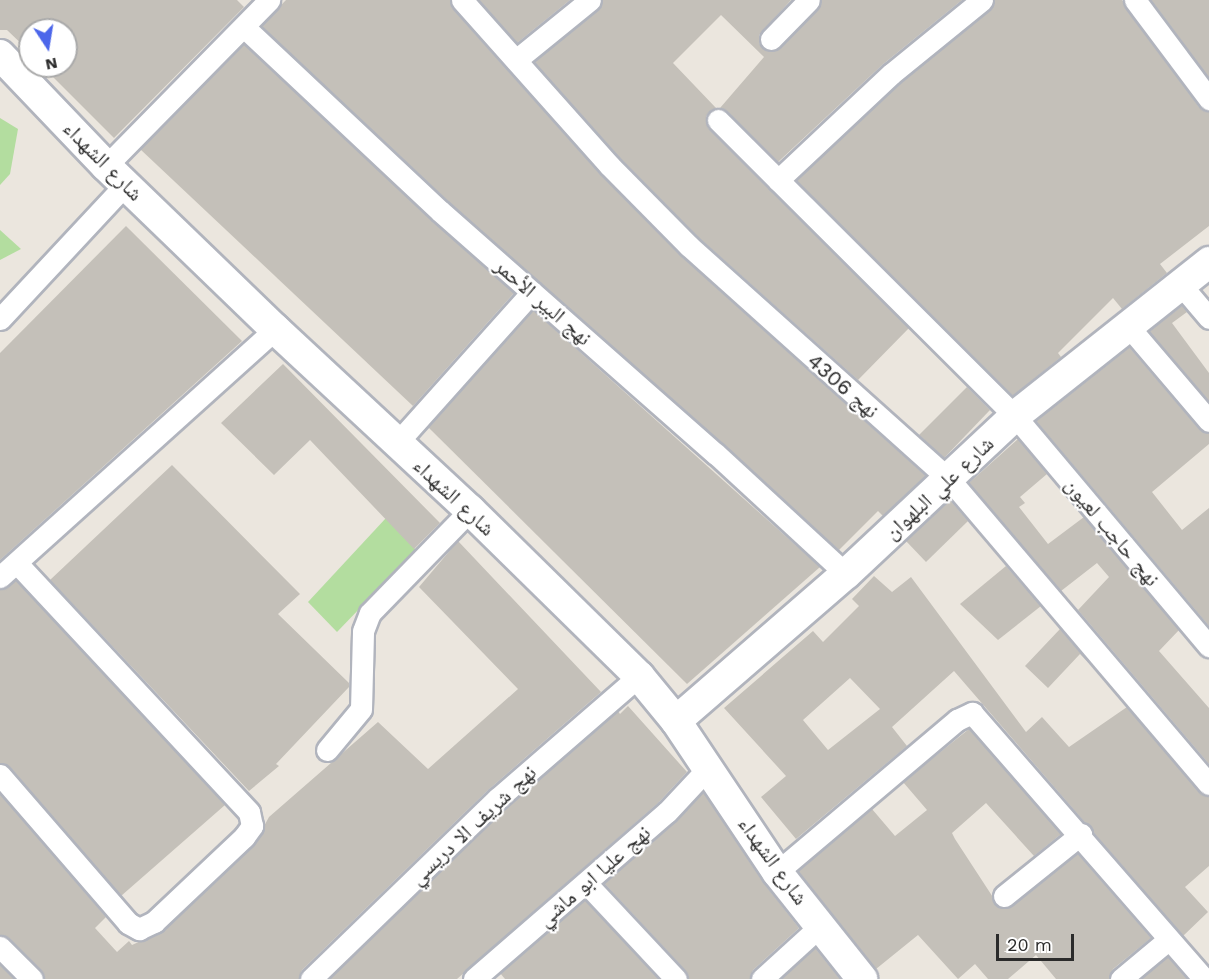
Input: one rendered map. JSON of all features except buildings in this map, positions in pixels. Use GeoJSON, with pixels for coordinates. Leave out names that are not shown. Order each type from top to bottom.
{"type":"FeatureCollection","features":[{"type":"Feature","properties":{"kind":"street","name":"نهج 4306"},"geometry":{"type":"LineString","coordinates":[[462,0],[610,166],[689,246],[950,480],[1209,784]]}},
{"type":"Feature","properties":{"kind":"street"},"geometry":{"type":"LineString","coordinates":[[516,60],[590,0]]}},
{"type":"Feature","properties":{"kind":"street"},"geometry":{"type":"LineString","coordinates":[[771,39],[809,0]]}},
{"type":"Feature","properties":{"kind":"street"},"geometry":{"type":"LineString","coordinates":[[778,180],[891,74],[982,0]]}},
{"type":"Feature","properties":{"kind":"street"},"geometry":{"type":"LineString","coordinates":[[1135,0],[1209,99]]}},
{"type":"Feature","properties":{"kind":"street"},"geometry":{"type":"LineString","coordinates":[[0,319],[116,175],[254,10]]}},
{"type":"Feature","properties":{"kind":"street","name":"نهج البير الأحمر"},"geometry":{"type":"LineString","coordinates":[[254,10],[532,292],[846,574]]}},
{"type":"Feature","properties":{"kind":"street","name":"شارع الشهداء"},"geometry":{"type":"LineString","coordinates":[[0,55],[116,175],[396,444],[470,510],[639,676],[675,721],[777,872],[862,979]]}},
{"type":"Feature","properties":{"kind":"street","name":"نهج حاجب لعيون"},"geometry":{"type":"LineString","coordinates":[[718,120],[1015,416],[1209,646]]}},
{"type":"Feature","properties":{"kind":"street","name":"شارع علي البلهوان"},"geometry":{"type":"LineString","coordinates":[[675,721],[846,574],[950,480],[1015,416],[1209,262]]}},
{"type":"Feature","properties":{"kind":"street"},"geometry":{"type":"LineString","coordinates":[[1181,285],[1209,318]]}},
{"type":"Feature","properties":{"kind":"street"},"geometry":{"type":"LineString","coordinates":[[396,444],[532,292]]}},
{"type":"Feature","properties":{"kind":"street"},"geometry":{"type":"LineString","coordinates":[[1129,327],[1209,421]]}},
{"type":"Feature","properties":{"kind":"street"},"geometry":{"type":"LineString","coordinates":[[0,576],[275,329]]}},
{"type":"Feature","properties":{"kind":"street"},"geometry":{"type":"LineString","coordinates":[[327,750],[360,709],[363,631],[370,613],[470,510]]}},
{"type":"Feature","properties":{"kind":"street"},"geometry":{"type":"LineString","coordinates":[[0,775],[128,923],[139,929],[154,922],[244,837],[252,826],[249,812],[17,563]]}},
{"type":"Feature","properties":{"kind":"street","name":"نهج شريف الا دريسي"},"geometry":{"type":"LineString","coordinates":[[311,979],[497,799],[639,676]]}},
{"type":"Feature","properties":{"kind":"street"},"geometry":{"type":"LineString","coordinates":[[777,872],[966,713],[981,719],[1204,979]]}},
{"type":"Feature","properties":{"kind":"street","name":"نهج عليا ابو ماشي"},"geometry":{"type":"LineString","coordinates":[[486,975],[667,812],[708,768]]}},
{"type":"Feature","properties":{"kind":"street"},"geometry":{"type":"LineString","coordinates":[[1004,896],[1081,834]]}},
{"type":"Feature","properties":{"kind":"street"},"geometry":{"type":"LineString","coordinates":[[587,884],[676,979]]}},
{"type":"Feature","properties":{"kind":"street"},"geometry":{"type":"LineString","coordinates":[[762,979],[820,926]]}},
{"type":"Feature","properties":{"kind":"street"},"geometry":{"type":"LineString","coordinates":[[1121,979],[1169,939]]}},
{"type":"Feature","properties":{"kind":"street"},"geometry":{"type":"LineString","coordinates":[[0,947],[32,979]]}},
{"type":"Feature","properties":{"kind":"green space"},"geometry":{"type":"Polygon","coordinates":[[[0,118],[18,129],[10,174],[0,185],[0,118]]]}},
{"type":"Feature","properties":{"kind":"green space"},"geometry":{"type":"Polygon","coordinates":[[[0,230],[21,249],[0,260],[0,230]]]}},
{"type":"Feature","properties":{"kind":"green space"},"geometry":{"type":"Polygon","coordinates":[[[386,518],[416,550],[337,632],[308,602],[386,518]]]}}]}
